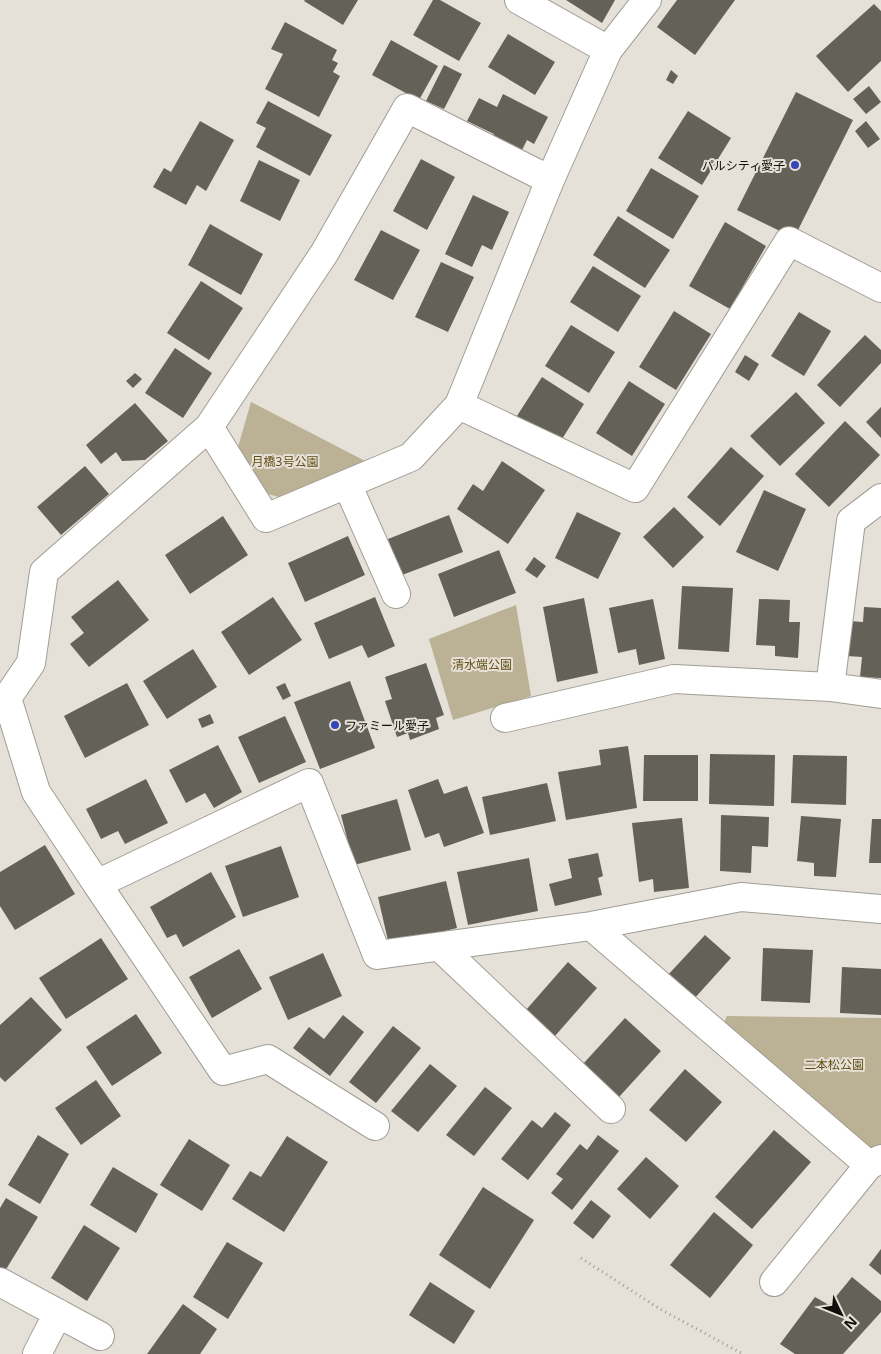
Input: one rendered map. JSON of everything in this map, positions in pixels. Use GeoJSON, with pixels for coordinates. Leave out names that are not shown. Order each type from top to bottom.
{"type":"FeatureCollection","features":[{"type":"Feature","properties":{"kind":"street"},"geometry":{"type":"LineString","coordinates":[[519,0],[608,50]]}},
{"type":"Feature","properties":{"kind":"street"},"geometry":{"type":"LineString","coordinates":[[209,427],[266,518],[411,457],[459,405],[550,180],[608,50],[647,0]]}},
{"type":"Feature","properties":{"kind":"street"},"geometry":{"type":"LineString","coordinates":[[375,1126],[268,1060],[223,1072],[36,792],[4,698],[31,663],[44,572],[209,427],[325,252],[407,108],[550,180]]}},
{"type":"Feature","properties":{"kind":"street"},"geometry":{"type":"LineString","coordinates":[[459,405],[635,488],[789,241],[881,288]]}},
{"type":"Feature","properties":{"kind":"street"},"geometry":{"type":"LineString","coordinates":[[347,484],[396,594]]}},
{"type":"Feature","properties":{"kind":"street"},"geometry":{"type":"LineString","coordinates":[[830,687],[851,521],[881,498]]}},
{"type":"Feature","properties":{"kind":"street"},"geometry":{"type":"LineString","coordinates":[[505,718],[674,679],[830,687],[881,694]]}},
{"type":"Feature","properties":{"kind":"street"},"geometry":{"type":"LineString","coordinates":[[97,884],[309,783],[377,955],[591,926],[741,897],[881,909]]}},
{"type":"Feature","properties":{"kind":"street"},"geometry":{"type":"LineString","coordinates":[[591,926],[875,1162],[774,1282]]}},
{"type":"Feature","properties":{"kind":"street"},"geometry":{"type":"LineString","coordinates":[[440,947],[611,1109]]}},
{"type":"Feature","properties":{"kind":"street"},"geometry":{"type":"LineString","coordinates":[[0,1282],[100,1336]]}},
{"type":"Feature","properties":{"kind":"street"},"geometry":{"type":"LineString","coordinates":[[37,1354],[58,1313]]}},
{"type":"Feature","properties":{"kind":"path"},"geometry":{"type":"LineString","coordinates":[[581,1258],[660,1309],[743,1354]]}},
{"type":"Feature","properties":{"kind":"green space","name":"月橋3号公園"},"geometry":{"type":"Polygon","coordinates":[[[251,402],[369,463],[291,500],[260,492],[236,454],[251,402]]]}},
{"type":"Feature","properties":{"kind":"green space","name":"清水端公園"},"geometry":{"type":"Polygon","coordinates":[[[516,605],[531,696],[453,720],[429,639],[516,605]]]}},
{"type":"Feature","properties":{"kind":"green space","name":"二本松公園"},"geometry":{"type":"Polygon","coordinates":[[[727,1016],[881,1018],[881,1148],[874,1151],[721,1029],[727,1016]]]}},
{"type":"Feature","properties":{"kind":"building"},"geometry":{"type":"Polygon","coordinates":[[[305,0],[358,0],[343,25],[305,0]]]}},
{"type":"Feature","properties":{"kind":"building"},"geometry":{"type":"Polygon","coordinates":[[[433,0],[440,0],[481,23],[459,61],[413,35],[433,0]]]}},
{"type":"Feature","properties":{"kind":"building"},"geometry":{"type":"Polygon","coordinates":[[[566,0],[615,0],[602,23],[566,0]]]}},
{"type":"Feature","properties":{"kind":"building"},"geometry":{"type":"Polygon","coordinates":[[[677,0],[735,0],[695,55],[657,27],[677,0]]]}},
{"type":"Feature","properties":{"kind":"building"},"geometry":{"type":"Polygon","coordinates":[[[874,4],[881,11],[881,61],[848,92],[816,56],[874,4]]]}},
{"type":"Feature","properties":{"kind":"building"},"geometry":{"type":"Polygon","coordinates":[[[285,22],[337,50],[332,60],[338,63],[333,72],[340,76],[319,117],[265,89],[283,54],[271,49],[285,22]]]}},
{"type":"Feature","properties":{"kind":"building"},"geometry":{"type":"Polygon","coordinates":[[[508,34],[555,62],[535,95],[488,67],[508,34]]]}},
{"type":"Feature","properties":{"kind":"building"},"geometry":{"type":"Polygon","coordinates":[[[391,40],[438,66],[419,100],[372,75],[391,40]]]}},
{"type":"Feature","properties":{"kind":"building"},"geometry":{"type":"Polygon","coordinates":[[[444,65],[462,74],[444,109],[426,101],[444,65]]]}},
{"type":"Feature","properties":{"kind":"building"},"geometry":{"type":"Polygon","coordinates":[[[671,70],[678,76],[673,84],[666,80],[671,70]]]}},
{"type":"Feature","properties":{"kind":"building"},"geometry":{"type":"Polygon","coordinates":[[[869,86],[881,102],[866,114],[853,99],[869,86]]]}},
{"type":"Feature","properties":{"kind":"building","name":"パルシティ愛子"},"geometry":{"type":"Polygon","coordinates":[[[796,92],[853,120],[794,238],[737,210],[796,92]]]}},
{"type":"Feature","properties":{"kind":"building"},"geometry":{"type":"Polygon","coordinates":[[[503,94],[548,117],[534,144],[527,140],[519,156],[490,141],[494,134],[467,121],[479,98],[497,107],[503,94]]]}},
{"type":"Feature","properties":{"kind":"building"},"geometry":{"type":"Polygon","coordinates":[[[268,101],[332,135],[310,176],[256,147],[266,128],[256,123],[268,101]]]}},
{"type":"Feature","properties":{"kind":"building"},"geometry":{"type":"Polygon","coordinates":[[[688,111],[731,138],[702,185],[658,158],[688,111]]]}},
{"type":"Feature","properties":{"kind":"building"},"geometry":{"type":"Polygon","coordinates":[[[200,121],[234,140],[206,191],[197,185],[186,205],[153,187],[164,168],[171,172],[200,121]]]}},
{"type":"Feature","properties":{"kind":"building"},"geometry":{"type":"Polygon","coordinates":[[[866,121],[880,139],[868,148],[855,131],[866,121]]]}},
{"type":"Feature","properties":{"kind":"building"},"geometry":{"type":"Polygon","coordinates":[[[421,159],[455,177],[427,230],[393,211],[421,159]]]}},
{"type":"Feature","properties":{"kind":"building"},"geometry":{"type":"Polygon","coordinates":[[[259,160],[300,180],[280,221],[240,201],[259,160]]]}},
{"type":"Feature","properties":{"kind":"building"},"geometry":{"type":"Polygon","coordinates":[[[651,168],[699,196],[673,239],[626,211],[651,168]]]}},
{"type":"Feature","properties":{"kind":"building"},"geometry":{"type":"Polygon","coordinates":[[[473,195],[509,212],[492,250],[482,245],[472,267],[445,254],[473,195]]]}},
{"type":"Feature","properties":{"kind":"building"},"geometry":{"type":"Polygon","coordinates":[[[618,216],[670,250],[645,288],[593,255],[618,216]]]}},
{"type":"Feature","properties":{"kind":"building"},"geometry":{"type":"Polygon","coordinates":[[[725,222],[766,246],[730,309],[689,286],[725,222]]]}},
{"type":"Feature","properties":{"kind":"building"},"geometry":{"type":"Polygon","coordinates":[[[210,224],[263,254],[241,295],[188,265],[210,224]]]}},
{"type":"Feature","properties":{"kind":"building"},"geometry":{"type":"Polygon","coordinates":[[[381,230],[420,250],[393,300],[354,280],[381,230]]]}},
{"type":"Feature","properties":{"kind":"building"},"geometry":{"type":"Polygon","coordinates":[[[441,262],[474,277],[448,332],[415,317],[441,262]]]}},
{"type":"Feature","properties":{"kind":"building"},"geometry":{"type":"Polygon","coordinates":[[[593,266],[641,296],[618,332],[570,302],[593,266]]]}},
{"type":"Feature","properties":{"kind":"building"},"geometry":{"type":"Polygon","coordinates":[[[201,281],[243,308],[209,360],[167,333],[201,281]]]}},
{"type":"Feature","properties":{"kind":"building"},"geometry":{"type":"Polygon","coordinates":[[[674,311],[711,334],[676,390],[639,367],[674,311]]]}},
{"type":"Feature","properties":{"kind":"building"},"geometry":{"type":"Polygon","coordinates":[[[799,312],[831,331],[804,376],[771,356],[799,312]]]}},
{"type":"Feature","properties":{"kind":"building"},"geometry":{"type":"Polygon","coordinates":[[[571,325],[615,352],[589,393],[545,366],[571,325]]]}},
{"type":"Feature","properties":{"kind":"building"},"geometry":{"type":"Polygon","coordinates":[[[865,335],[881,350],[881,363],[840,407],[817,385],[865,335]]]}},
{"type":"Feature","properties":{"kind":"building"},"geometry":{"type":"Polygon","coordinates":[[[175,348],[212,373],[183,418],[145,393],[175,348]]]}},
{"type":"Feature","properties":{"kind":"building"},"geometry":{"type":"Polygon","coordinates":[[[745,355],[759,364],[749,381],[735,372],[745,355]]]}},
{"type":"Feature","properties":{"kind":"building"},"geometry":{"type":"Polygon","coordinates":[[[135,373],[142,379],[133,388],[126,381],[135,373]]]}},
{"type":"Feature","properties":{"kind":"building"},"geometry":{"type":"Polygon","coordinates":[[[542,377],[584,404],[557,447],[515,419],[542,377]]]}},
{"type":"Feature","properties":{"kind":"building"},"geometry":{"type":"Polygon","coordinates":[[[629,381],[665,404],[632,456],[596,433],[629,381]]]}},
{"type":"Feature","properties":{"kind":"building"},"geometry":{"type":"Polygon","coordinates":[[[796,392],[825,423],[780,466],[750,436],[796,392]]]}},
{"type":"Feature","properties":{"kind":"building"},"geometry":{"type":"Polygon","coordinates":[[[135,403],[168,441],[145,460],[122,461],[116,452],[101,464],[86,445],[135,403]]]}},
{"type":"Feature","properties":{"kind":"building"},"geometry":{"type":"Polygon","coordinates":[[[881,407],[881,438],[866,422],[881,407]]]}},
{"type":"Feature","properties":{"kind":"building"},"geometry":{"type":"Polygon","coordinates":[[[845,421],[880,455],[829,507],[795,474],[845,421]]]}},
{"type":"Feature","properties":{"kind":"building"},"geometry":{"type":"Polygon","coordinates":[[[731,447],[764,476],[720,526],[687,497],[731,447]]]}},
{"type":"Feature","properties":{"kind":"building"},"geometry":{"type":"Polygon","coordinates":[[[502,461],[545,490],[508,544],[457,509],[473,484],[483,491],[502,461]]]}},
{"type":"Feature","properties":{"kind":"building"},"geometry":{"type":"Polygon","coordinates":[[[85,466],[109,494],[61,535],[37,507],[85,466]]]}},
{"type":"Feature","properties":{"kind":"building"},"geometry":{"type":"Polygon","coordinates":[[[764,490],[806,509],[778,571],[736,552],[764,490]]]}},
{"type":"Feature","properties":{"kind":"building"},"geometry":{"type":"Polygon","coordinates":[[[674,507],[704,537],[673,568],[643,537],[674,507]]]}},
{"type":"Feature","properties":{"kind":"building"},"geometry":{"type":"Polygon","coordinates":[[[577,512],[621,533],[598,579],[555,558],[577,512]]]}},
{"type":"Feature","properties":{"kind":"building"},"geometry":{"type":"Polygon","coordinates":[[[449,515],[463,552],[402,575],[388,539],[449,515]]]}},
{"type":"Feature","properties":{"kind":"building"},"geometry":{"type":"Polygon","coordinates":[[[223,516],[248,555],[190,594],[165,555],[223,516]]]}},
{"type":"Feature","properties":{"kind":"building"},"geometry":{"type":"Polygon","coordinates":[[[348,536],[365,575],[305,602],[288,563],[348,536]]]}},
{"type":"Feature","properties":{"kind":"building"},"geometry":{"type":"Polygon","coordinates":[[[499,550],[516,593],[454,617],[438,574],[499,550]]]}},
{"type":"Feature","properties":{"kind":"building"},"geometry":{"type":"Polygon","coordinates":[[[534,557],[546,566],[537,578],[525,570],[534,557]]]}},
{"type":"Feature","properties":{"kind":"building"},"geometry":{"type":"Polygon","coordinates":[[[118,580],[149,620],[89,667],[70,644],[84,633],[71,617],[118,580]]]}},
{"type":"Feature","properties":{"kind":"building"},"geometry":{"type":"Polygon","coordinates":[[[682,586],[733,588],[729,652],[678,649],[682,586]]]}},
{"type":"Feature","properties":{"kind":"building"},"geometry":{"type":"Polygon","coordinates":[[[273,597],[302,640],[249,675],[221,632],[273,597]]]}},
{"type":"Feature","properties":{"kind":"building"},"geometry":{"type":"Polygon","coordinates":[[[375,597],[395,646],[368,658],[362,645],[329,659],[314,623],[375,597]]]}},
{"type":"Feature","properties":{"kind":"building"},"geometry":{"type":"Polygon","coordinates":[[[584,598],[598,673],[557,682],[543,607],[584,598]]]}},
{"type":"Feature","properties":{"kind":"building"},"geometry":{"type":"Polygon","coordinates":[[[653,599],[665,659],[639,665],[636,649],[618,653],[609,608],[653,599]]]}},
{"type":"Feature","properties":{"kind":"building"},"geometry":{"type":"Polygon","coordinates":[[[759,599],[790,600],[789,622],[800,622],[798,658],[775,656],[775,646],[756,645],[759,599]]]}},
{"type":"Feature","properties":{"kind":"building"},"geometry":{"type":"Polygon","coordinates":[[[864,607],[881,608],[881,678],[860,677],[862,657],[847,656],[849,621],[863,622],[864,607]]]}},
{"type":"Feature","properties":{"kind":"building"},"geometry":{"type":"Polygon","coordinates":[[[193,649],[217,687],[167,719],[143,681],[193,649]]]}},
{"type":"Feature","properties":{"kind":"building"},"geometry":{"type":"Polygon","coordinates":[[[426,663],[444,715],[436,718],[439,729],[410,740],[408,733],[397,737],[385,701],[392,699],[385,677],[426,663]]]}},
{"type":"Feature","properties":{"kind":"building","name":"ファミール愛子"},"geometry":{"type":"Polygon","coordinates":[[[350,681],[375,748],[320,769],[294,702],[350,681]]]}},
{"type":"Feature","properties":{"kind":"building"},"geometry":{"type":"Polygon","coordinates":[[[127,683],[149,725],[85,758],[64,716],[127,683]]]}},
{"type":"Feature","properties":{"kind":"building"},"geometry":{"type":"Polygon","coordinates":[[[285,683],[291,696],[283,700],[276,687],[285,683]]]}},
{"type":"Feature","properties":{"kind":"building"},"geometry":{"type":"Polygon","coordinates":[[[210,714],[214,723],[202,728],[198,719],[210,714]]]}},
{"type":"Feature","properties":{"kind":"building"},"geometry":{"type":"Polygon","coordinates":[[[285,716],[306,762],[259,783],[238,737],[285,716]]]}},
{"type":"Feature","properties":{"kind":"building"},"geometry":{"type":"Polygon","coordinates":[[[218,745],[242,792],[214,808],[205,793],[186,803],[169,770],[218,745]]]}},
{"type":"Feature","properties":{"kind":"building"},"geometry":{"type":"Polygon","coordinates":[[[628,746],[637,808],[566,820],[558,772],[601,765],[599,750],[628,746]]]}},
{"type":"Feature","properties":{"kind":"building"},"geometry":{"type":"Polygon","coordinates":[[[710,754],[775,755],[774,806],[709,804],[710,754]]]}},
{"type":"Feature","properties":{"kind":"building"},"geometry":{"type":"Polygon","coordinates":[[[644,755],[698,755],[698,801],[643,801],[644,755]]]}},
{"type":"Feature","properties":{"kind":"building"},"geometry":{"type":"Polygon","coordinates":[[[793,755],[847,756],[846,805],[791,803],[793,755]]]}},
{"type":"Feature","properties":{"kind":"building"},"geometry":{"type":"Polygon","coordinates":[[[146,779],[168,823],[125,844],[118,831],[101,839],[86,809],[146,779]]]}},
{"type":"Feature","properties":{"kind":"building"},"geometry":{"type":"Polygon","coordinates":[[[438,779],[444,794],[467,786],[484,833],[444,847],[439,833],[425,838],[408,790],[438,779]]]}},
{"type":"Feature","properties":{"kind":"building"},"geometry":{"type":"Polygon","coordinates":[[[547,783],[556,821],[490,835],[482,797],[547,783]]]}},
{"type":"Feature","properties":{"kind":"building"},"geometry":{"type":"Polygon","coordinates":[[[397,799],[411,850],[354,865],[341,815],[397,799]]]}},
{"type":"Feature","properties":{"kind":"building"},"geometry":{"type":"Polygon","coordinates":[[[721,815],[769,817],[768,847],[752,846],[751,873],[720,871],[721,815]]]}},
{"type":"Feature","properties":{"kind":"building"},"geometry":{"type":"Polygon","coordinates":[[[801,816],[841,819],[836,877],[814,876],[814,863],[797,861],[801,816]]]}},
{"type":"Feature","properties":{"kind":"building"},"geometry":{"type":"Polygon","coordinates":[[[682,818],[689,888],[654,892],[653,879],[639,882],[632,823],[682,818]]]}},
{"type":"Feature","properties":{"kind":"building"},"geometry":{"type":"Polygon","coordinates":[[[872,819],[881,819],[881,863],[869,863],[872,819]]]}},
{"type":"Feature","properties":{"kind":"building"},"geometry":{"type":"Polygon","coordinates":[[[45,845],[75,894],[15,930],[0,906],[0,872],[45,845]]]}},
{"type":"Feature","properties":{"kind":"building"},"geometry":{"type":"Polygon","coordinates":[[[281,846],[299,897],[243,917],[225,866],[281,846]]]}},
{"type":"Feature","properties":{"kind":"building"},"geometry":{"type":"Polygon","coordinates":[[[598,853],[603,876],[598,878],[602,895],[555,906],[549,884],[572,878],[568,859],[598,853]]]}},
{"type":"Feature","properties":{"kind":"building"},"geometry":{"type":"Polygon","coordinates":[[[529,858],[538,911],[468,925],[457,872],[529,858]]]}},
{"type":"Feature","properties":{"kind":"building"},"geometry":{"type":"Polygon","coordinates":[[[211,872],[236,917],[183,947],[176,934],[167,938],[150,907],[211,872]]]}},
{"type":"Feature","properties":{"kind":"building"},"geometry":{"type":"Polygon","coordinates":[[[446,881],[457,928],[389,945],[378,897],[446,881]]]}},
{"type":"Feature","properties":{"kind":"building"},"geometry":{"type":"Polygon","coordinates":[[[705,935],[731,958],[693,1000],[667,976],[705,935]]]}},
{"type":"Feature","properties":{"kind":"building"},"geometry":{"type":"Polygon","coordinates":[[[101,938],[128,979],[66,1019],[39,978],[101,938]]]}},
{"type":"Feature","properties":{"kind":"building"},"geometry":{"type":"Polygon","coordinates":[[[763,948],[813,950],[810,1003],[761,1001],[763,948]]]}},
{"type":"Feature","properties":{"kind":"building"},"geometry":{"type":"Polygon","coordinates":[[[239,949],[262,989],[212,1018],[189,977],[239,949]]]}},
{"type":"Feature","properties":{"kind":"building"},"geometry":{"type":"Polygon","coordinates":[[[323,953],[342,996],[288,1020],[269,977],[323,953]]]}},
{"type":"Feature","properties":{"kind":"building"},"geometry":{"type":"Polygon","coordinates":[[[568,962],[597,988],[555,1036],[526,1010],[568,962]]]}},
{"type":"Feature","properties":{"kind":"building"},"geometry":{"type":"Polygon","coordinates":[[[842,967],[881,969],[881,1015],[840,1013],[842,967]]]}},
{"type":"Feature","properties":{"kind":"building"},"geometry":{"type":"Polygon","coordinates":[[[31,997],[62,1030],[5,1082],[0,1077],[0,1025],[31,997]]]}},
{"type":"Feature","properties":{"kind":"building"},"geometry":{"type":"Polygon","coordinates":[[[136,1014],[162,1053],[112,1086],[86,1047],[136,1014]]]}},
{"type":"Feature","properties":{"kind":"building"},"geometry":{"type":"Polygon","coordinates":[[[343,1015],[364,1032],[330,1076],[293,1048],[309,1027],[324,1039],[343,1015]]]}},
{"type":"Feature","properties":{"kind":"building"},"geometry":{"type":"Polygon","coordinates":[[[625,1018],[661,1051],[619,1097],[583,1064],[625,1018]]]}},
{"type":"Feature","properties":{"kind":"building"},"geometry":{"type":"Polygon","coordinates":[[[393,1026],[421,1048],[376,1103],[349,1082],[393,1026]]]}},
{"type":"Feature","properties":{"kind":"building"},"geometry":{"type":"Polygon","coordinates":[[[430,1064],[457,1086],[418,1132],[391,1111],[430,1064]]]}},
{"type":"Feature","properties":{"kind":"building"},"geometry":{"type":"Polygon","coordinates":[[[685,1069],[722,1102],[686,1142],[649,1110],[685,1069]]]}},
{"type":"Feature","properties":{"kind":"building"},"geometry":{"type":"Polygon","coordinates":[[[96,1080],[121,1116],[81,1145],[55,1108],[96,1080]]]}},
{"type":"Feature","properties":{"kind":"building"},"geometry":{"type":"Polygon","coordinates":[[[485,1087],[512,1108],[474,1156],[446,1135],[485,1087]]]}},
{"type":"Feature","properties":{"kind":"building"},"geometry":{"type":"Polygon","coordinates":[[[555,1112],[571,1125],[528,1180],[501,1159],[532,1120],[542,1128],[555,1112]]]}},
{"type":"Feature","properties":{"kind":"building"},"geometry":{"type":"Polygon","coordinates":[[[774,1130],[811,1162],[752,1229],[715,1197],[774,1130]]]}},
{"type":"Feature","properties":{"kind":"building"},"geometry":{"type":"Polygon","coordinates":[[[38,1135],[69,1154],[40,1204],[8,1185],[38,1135]]]}},
{"type":"Feature","properties":{"kind":"building"},"geometry":{"type":"Polygon","coordinates":[[[598,1135],[619,1151],[572,1210],[551,1193],[563,1179],[556,1174],[580,1144],[587,1150],[598,1135]]]}},
{"type":"Feature","properties":{"kind":"building"},"geometry":{"type":"Polygon","coordinates":[[[287,1136],[328,1162],[284,1232],[232,1199],[250,1171],[261,1177],[287,1136]]]}},
{"type":"Feature","properties":{"kind":"building"},"geometry":{"type":"Polygon","coordinates":[[[189,1139],[230,1165],[202,1211],[160,1185],[189,1139]]]}},
{"type":"Feature","properties":{"kind":"building"},"geometry":{"type":"Polygon","coordinates":[[[646,1157],[679,1186],[650,1219],[617,1189],[646,1157]]]}},
{"type":"Feature","properties":{"kind":"building"},"geometry":{"type":"Polygon","coordinates":[[[113,1167],[158,1194],[136,1233],[90,1205],[113,1167]]]}},
{"type":"Feature","properties":{"kind":"building"},"geometry":{"type":"Polygon","coordinates":[[[483,1187],[534,1220],[490,1289],[439,1255],[483,1187]]]}},
{"type":"Feature","properties":{"kind":"building"},"geometry":{"type":"Polygon","coordinates":[[[6,1198],[38,1217],[5,1271],[0,1268],[0,1208],[6,1198]]]}},
{"type":"Feature","properties":{"kind":"building"},"geometry":{"type":"Polygon","coordinates":[[[591,1200],[611,1216],[593,1239],[573,1223],[591,1200]]]}},
{"type":"Feature","properties":{"kind":"building"},"geometry":{"type":"Polygon","coordinates":[[[714,1212],[753,1245],[710,1298],[670,1265],[714,1212]]]}},
{"type":"Feature","properties":{"kind":"building"},"geometry":{"type":"Polygon","coordinates":[[[84,1225],[120,1248],[87,1301],[51,1278],[84,1225]]]}},
{"type":"Feature","properties":{"kind":"building"},"geometry":{"type":"Polygon","coordinates":[[[227,1242],[263,1263],[228,1319],[193,1297],[227,1242]]]}},
{"type":"Feature","properties":{"kind":"building"},"geometry":{"type":"Polygon","coordinates":[[[881,1249],[881,1275],[869,1265],[881,1249]]]}},
{"type":"Feature","properties":{"kind":"building"},"geometry":{"type":"Polygon","coordinates":[[[852,1277],[881,1301],[881,1312],[843,1354],[795,1354],[780,1344],[815,1297],[829,1305],[852,1277]]]}},
{"type":"Feature","properties":{"kind":"building"},"geometry":{"type":"Polygon","coordinates":[[[430,1282],[475,1311],[454,1344],[409,1315],[430,1282]]]}},
{"type":"Feature","properties":{"kind":"building"},"geometry":{"type":"Polygon","coordinates":[[[183,1304],[217,1329],[200,1354],[147,1354],[183,1304]]]}},
{"type":"Feature","properties":{"kind":"place","name":"パルシティ愛子"},"geometry":{"type":"Point","coordinates":[795,165]}},
{"type":"Feature","properties":{"kind":"place","name":"ファミール愛子"},"geometry":{"type":"Point","coordinates":[335,725]}}]}
